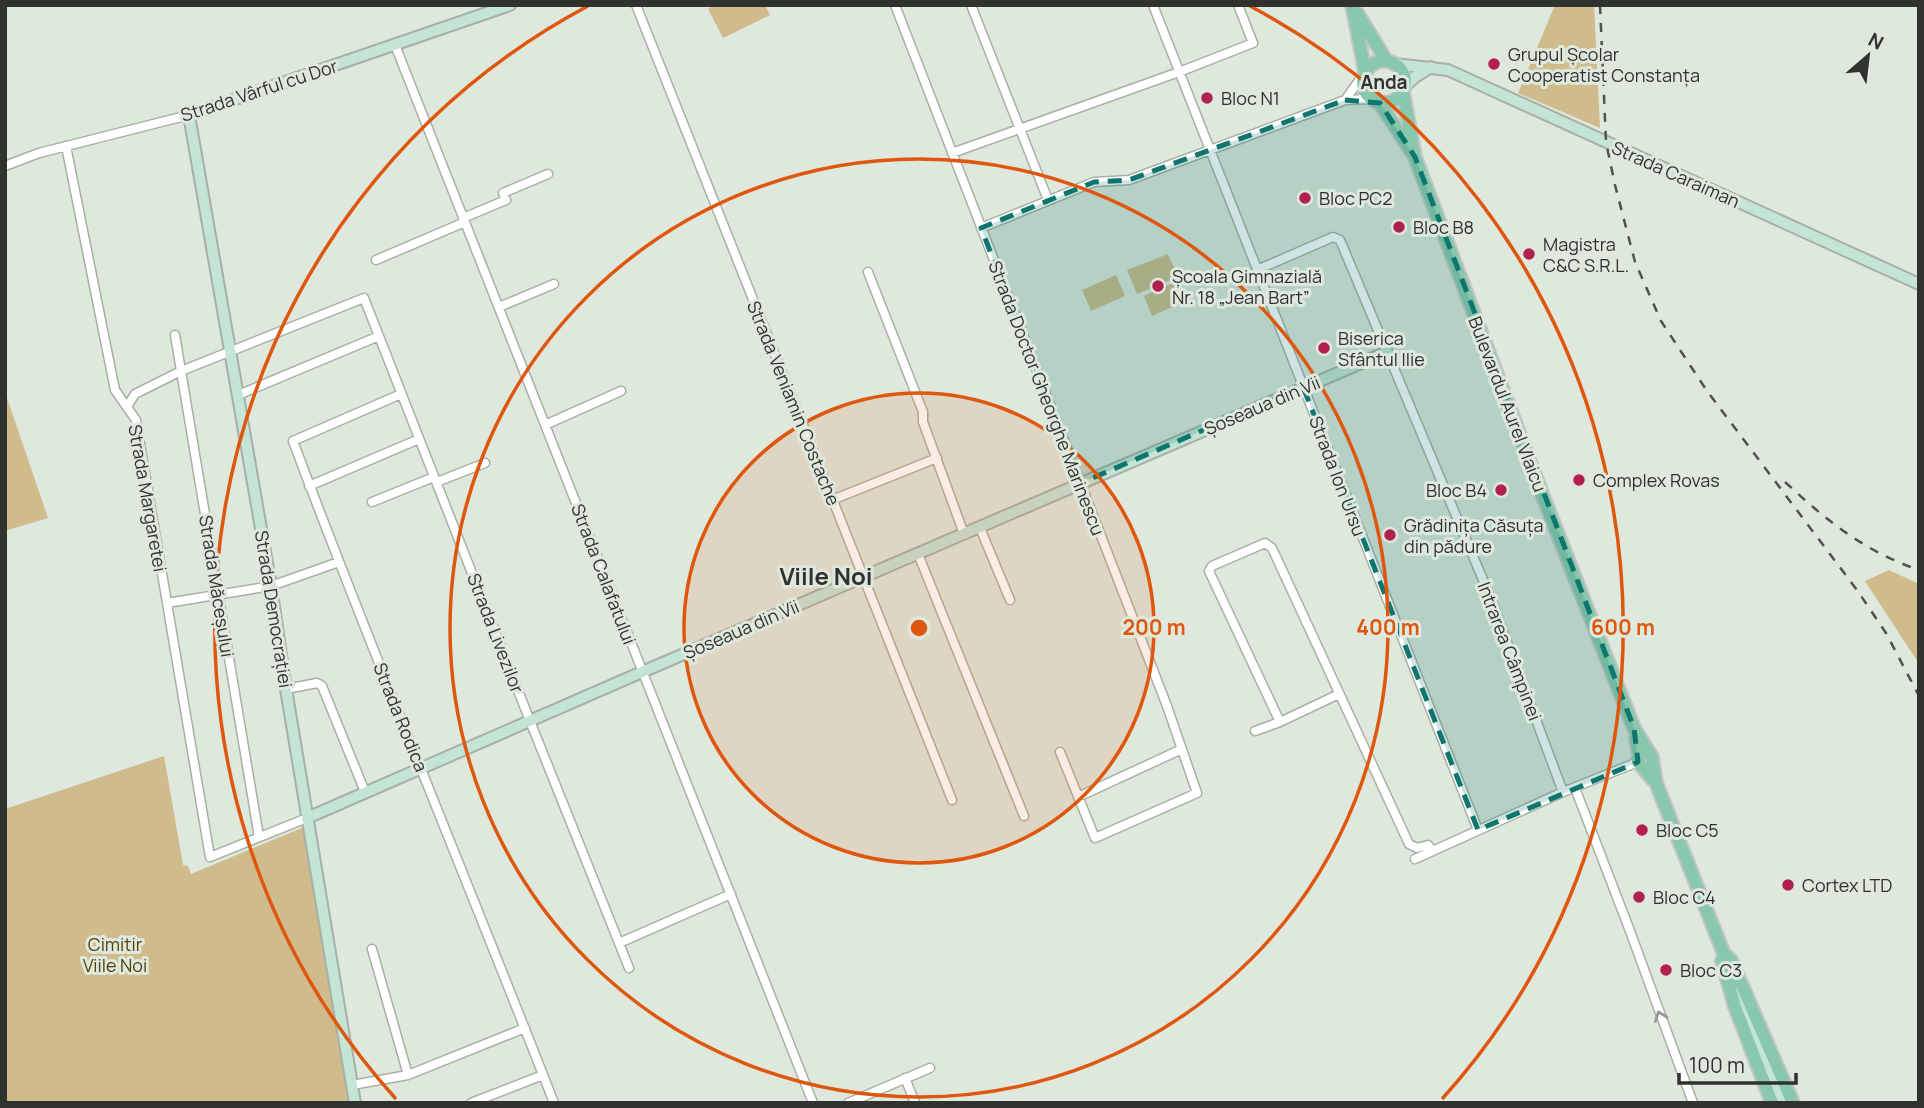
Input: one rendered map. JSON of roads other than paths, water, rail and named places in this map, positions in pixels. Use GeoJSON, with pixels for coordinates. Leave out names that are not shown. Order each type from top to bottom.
{"type":"FeatureCollection","features":[{"type":"Feature","properties":{"kind":"main road"},"geometry":{"type":"LineString","coordinates":[[1352,5],[1391,62],[1404,75],[1404,89],[1394,100],[1376,101],[1364,90],[1364,73],[1352,5]]}},
{"type":"Feature","properties":{"kind":"main road"},"geometry":{"type":"LineString","coordinates":[[1364,73],[1377,61],[1391,62]]}},
{"type":"Feature","properties":{"kind":"main road","name":"Bulevardul Aurel Vlaicu"},"geometry":{"type":"LineString","coordinates":[[1404,89],[1415,157],[1536,478],[1644,759],[1724,954],[1731,960],[1793,1103]]}},
{"type":"Feature","properties":{"kind":"main road","name":"Bulevardul Aurel Vlaicu"},"geometry":{"type":"LineString","coordinates":[[1376,101],[1415,157]]}},
{"type":"Feature","properties":{"kind":"main road","name":"Bulevardul Aurel Vlaicu"},"geometry":{"type":"LineString","coordinates":[[1724,954],[1722,961],[1735,1007],[1772,1103]]}},
{"type":"Feature","properties":{"kind":"street","name":"Strada Vârful cu Dor"},"geometry":{"type":"LineString","coordinates":[[5,166],[39,153],[190,115],[510,5]]}},
{"type":"Feature","properties":{"kind":"street","name":"Strada Veniamin Costache"},"geometry":{"type":"LineString","coordinates":[[636,5],[952,800]]}},
{"type":"Feature","properties":{"kind":"street","name":"Strada Doctor Gheorghe Marinescu"},"geometry":{"type":"LineString","coordinates":[[895,5],[1081,483],[1197,793],[1095,838],[1078,797]]}},
{"type":"Feature","properties":{"kind":"street"},"geometry":{"type":"LineString","coordinates":[[971,5],[1048,200]]}},
{"type":"Feature","properties":{"kind":"street","name":"Strada Ion Ursu"},"geometry":{"type":"LineString","coordinates":[[1153,5],[1478,830]]}},
{"type":"Feature","properties":{"kind":"street"},"geometry":{"type":"LineString","coordinates":[[952,153],[1180,72],[1253,43],[1238,5]]}},
{"type":"Feature","properties":{"kind":"street","name":"Strada Calafatului"},"geometry":{"type":"LineString","coordinates":[[395,45],[813,1103]]}},
{"type":"Feature","properties":{"kind":"street","name":"Strada Caraiman"},"geometry":{"type":"LineString","coordinates":[[1391,62],[1448,71],[1919,284]]}},
{"type":"Feature","properties":{"kind":"street"},"geometry":{"type":"LineString","coordinates":[[1404,89],[1431,67]]}},
{"type":"Feature","properties":{"kind":"street"},"geometry":{"type":"LineString","coordinates":[[1345,100],[1364,73]]}},
{"type":"Feature","properties":{"kind":"street"},"geometry":{"type":"LineString","coordinates":[[981,228],[1094,182],[1129,180],[1345,100],[1376,101]]}},
{"type":"Feature","properties":{"kind":"street","name":"Strada Democrației"},"geometry":{"type":"LineString","coordinates":[[190,115],[271,586],[355,1103]]}},
{"type":"Feature","properties":{"kind":"street","name":"Strada Margaretei"},"geometry":{"type":"LineString","coordinates":[[66,146],[115,390],[136,420],[210,857]]}},
{"type":"Feature","properties":{"kind":"street"},"geometry":{"type":"LineString","coordinates":[[376,260],[506,200],[503,193],[548,174]]}},
{"type":"Feature","properties":{"kind":"street","name":"Intrarea Câmpinei"},"geometry":{"type":"LineString","coordinates":[[1257,270],[1333,237],[1340,240],[1489,594],[1563,792]]}},
{"type":"Feature","properties":{"kind":"street"},"geometry":{"type":"LineString","coordinates":[[868,272],[923,412],[923,422],[964,534]]}},
{"type":"Feature","properties":{"kind":"street"},"geometry":{"type":"LineString","coordinates":[[499,307],[554,284]]}},
{"type":"Feature","properties":{"kind":"street","name":"Strada Livezilor"},"geometry":{"type":"LineString","coordinates":[[231,351],[364,298],[629,968]]}},
{"type":"Feature","properties":{"kind":"street","name":"Strada Măceșului"},"geometry":{"type":"LineString","coordinates":[[175,335],[259,837]]}},
{"type":"Feature","properties":{"kind":"street"},"geometry":{"type":"LineString","coordinates":[[238,395],[379,336]]}},
{"type":"Feature","properties":{"kind":"street"},"geometry":{"type":"LineString","coordinates":[[127,407],[135,394],[231,351]]}},
{"type":"Feature","properties":{"kind":"street","name":"Șoseaua din Vii"},"geometry":{"type":"LineString","coordinates":[[210,857],[307,818],[642,671],[1387,352]]}},
{"type":"Feature","properties":{"kind":"street"},"geometry":{"type":"LineString","coordinates":[[545,425],[621,391]]}},
{"type":"Feature","properties":{"kind":"street","name":"Strada Rodica"},"geometry":{"type":"LineString","coordinates":[[401,394],[293,441],[554,1103]]}},
{"type":"Feature","properties":{"kind":"street"},"geometry":{"type":"LineString","coordinates":[[309,486],[419,439]]}},
{"type":"Feature","properties":{"kind":"street"},"geometry":{"type":"LineString","coordinates":[[832,500],[937,458]]}},
{"type":"Feature","properties":{"kind":"street"},"geometry":{"type":"LineString","coordinates":[[372,502],[485,463]]}},
{"type":"Feature","properties":{"kind":"street"},"geometry":{"type":"LineString","coordinates":[[980,528],[1010,600]]}},
{"type":"Feature","properties":{"kind":"street"},"geometry":{"type":"LineString","coordinates":[[1280,722],[1209,571],[1212,566],[1265,543],[1272,548],[1409,844],[1417,848],[1428,845],[1433,851]]}},
{"type":"Feature","properties":{"kind":"street"},"geometry":{"type":"LineString","coordinates":[[918,554],[1024,816]]}},
{"type":"Feature","properties":{"kind":"street"},"geometry":{"type":"LineString","coordinates":[[167,603],[271,586],[339,562]]}},
{"type":"Feature","properties":{"kind":"street"},"geometry":{"type":"LineString","coordinates":[[286,689],[317,683],[323,686],[365,792]]}},
{"type":"Feature","properties":{"kind":"street"},"geometry":{"type":"LineString","coordinates":[[1255,731],[1339,695]]}},
{"type":"Feature","properties":{"kind":"street"},"geometry":{"type":"LineString","coordinates":[[1060,752],[1078,797],[1182,749]]}},
{"type":"Feature","properties":{"kind":"street"},"geometry":{"type":"LineString","coordinates":[[1415,859],[1563,792],[1644,759]]}},
{"type":"Feature","properties":{"kind":"street"},"geometry":{"type":"LineString","coordinates":[[1575,788],[1693,1103]]}},
{"type":"Feature","properties":{"kind":"street"},"geometry":{"type":"LineString","coordinates":[[619,943],[731,894]]}},
{"type":"Feature","properties":{"kind":"street"},"geometry":{"type":"LineString","coordinates":[[372,949],[408,1075]]}},
{"type":"Feature","properties":{"kind":"street","name":"Bulevardul Aurel Vlaicu"},"geometry":{"type":"LineString","coordinates":[[1724,954],[1783,1103]]}},
{"type":"Feature","properties":{"kind":"street"},"geometry":{"type":"LineString","coordinates":[[352,1085],[408,1075],[525,1028]]}},
{"type":"Feature","properties":{"kind":"street"},"geometry":{"type":"LineString","coordinates":[[853,1102],[930,1068]]}},
{"type":"Feature","properties":{"kind":"street"},"geometry":{"type":"LineString","coordinates":[[471,1103],[543,1075]]}},
{"type":"Feature","properties":{"kind":"street"},"geometry":{"type":"LineString","coordinates":[[905,1078],[915,1103]]}},
{"type":"Feature","properties":{"kind":"railway"},"geometry":{"type":"LineString","coordinates":[[1600,5],[1606,142],[1635,262],[1661,321],[1707,391],[1857,590],[1886,633],[1919,696]]}},
{"type":"Feature","properties":{"kind":"railway"},"geometry":{"type":"LineString","coordinates":[[1785,482],[1847,534],[1881,554],[1919,570]]}},
{"type":"Feature","properties":{"kind":"place","name":"Grupul Școlar Cooperatist Constanța"},"geometry":{"type":"Point","coordinates":[1494,64]}},
{"type":"Feature","properties":{"kind":"place","name":"Bloc N1"},"geometry":{"type":"Point","coordinates":[1207,98]}},
{"type":"Feature","properties":{"kind":"place","name":"Bloc PC2"},"geometry":{"type":"Point","coordinates":[1305,198]}},
{"type":"Feature","properties":{"kind":"place","name":"Bloc B8"},"geometry":{"type":"Point","coordinates":[1399,227]}},
{"type":"Feature","properties":{"kind":"place","name":"Magistra C&C S.R.L."},"geometry":{"type":"Point","coordinates":[1529,254]}},
{"type":"Feature","properties":{"kind":"place","name":"Școala Gimnazială Nr. 18 „Jean Bart”"},"geometry":{"type":"Point","coordinates":[1158,286]}},
{"type":"Feature","properties":{"kind":"place","name":"Biserica Sfântul Ilie"},"geometry":{"type":"Point","coordinates":[1324,348]}},
{"type":"Feature","properties":{"kind":"place","name":"Complex Rovas"},"geometry":{"type":"Point","coordinates":[1579,480]}},
{"type":"Feature","properties":{"kind":"place","name":"Bloc B4"},"geometry":{"type":"Point","coordinates":[1501,490]}},
{"type":"Feature","properties":{"kind":"place","name":"Grădinița Căsuța din pădure"},"geometry":{"type":"Point","coordinates":[1390,535]}},
{"type":"Feature","properties":{"kind":"place","name":"Bloc C5"},"geometry":{"type":"Point","coordinates":[1642,830]}},
{"type":"Feature","properties":{"kind":"place","name":"Cortex LTD"},"geometry":{"type":"Point","coordinates":[1788,885]}},
{"type":"Feature","properties":{"kind":"place","name":"Bloc C4"},"geometry":{"type":"Point","coordinates":[1639,897]}},
{"type":"Feature","properties":{"kind":"place","name":"Bloc C3"},"geometry":{"type":"Point","coordinates":[1666,970]}},
{"type":"Feature","properties":{"kind":"district","name":"Anda"},"geometry":{"type":"Point","coordinates":[1384,82]}},
{"type":"Feature","properties":{"kind":"district","name":"Viile Noi"},"geometry":{"type":"Point","coordinates":[826,575]}},
{"type":"Feature","properties":{"kind":"park label","name":"Cimitir Viile Noi"},"geometry":{"type":"Point","coordinates":[115,954]}}]}
